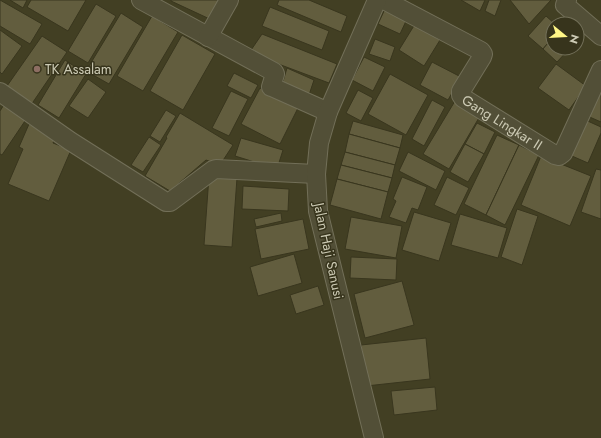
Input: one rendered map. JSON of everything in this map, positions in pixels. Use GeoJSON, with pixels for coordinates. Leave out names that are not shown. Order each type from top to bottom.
{"type":"FeatureCollection","features":[{"type":"Feature","properties":{"kind":"street"},"geometry":{"type":"LineString","coordinates":[[141,0],[274,72],[275,74],[272,87],[328,112]]}},
{"type":"Feature","properties":{"kind":"street"},"geometry":{"type":"LineString","coordinates":[[208,37],[229,0]]}},
{"type":"Feature","properties":{"kind":"street","name":"Jalan Haji Sanusi"},"geometry":{"type":"LineString","coordinates":[[374,438],[318,212],[316,174],[320,142],[328,112],[377,0]]}},
{"type":"Feature","properties":{"kind":"street","name":"Gang Lingkar II"},"geometry":{"type":"LineString","coordinates":[[384,0],[481,51],[483,54],[482,57],[460,95],[559,156],[563,153],[601,70]]}},
{"type":"Feature","properties":{"kind":"street"},"geometry":{"type":"LineString","coordinates":[[567,0],[565,5],[601,36]]}},
{"type":"Feature","properties":{"kind":"street"},"geometry":{"type":"LineString","coordinates":[[0,92],[70,141],[166,202],[170,202],[216,169],[316,174]]}},
{"type":"Feature","properties":{"kind":"building"},"geometry":{"type":"Polygon","coordinates":[[[0,0],[42,24],[30,44],[0,26],[0,0]]]}},
{"type":"Feature","properties":{"kind":"building"},"geometry":{"type":"Polygon","coordinates":[[[10,0],[27,0],[23,8],[10,0]]]}},
{"type":"Feature","properties":{"kind":"building"},"geometry":{"type":"Polygon","coordinates":[[[31,0],[86,0],[68,31],[27,7],[31,0]]]}},
{"type":"Feature","properties":{"kind":"building"},"geometry":{"type":"Polygon","coordinates":[[[171,0],[224,0],[214,21],[171,0]]]}},
{"type":"Feature","properties":{"kind":"building"},"geometry":{"type":"Polygon","coordinates":[[[279,0],[309,0],[347,16],[341,32],[277,5],[279,0]]]}},
{"type":"Feature","properties":{"kind":"building"},"geometry":{"type":"Polygon","coordinates":[[[461,0],[485,0],[480,11],[461,0]]]}},
{"type":"Feature","properties":{"kind":"building"},"geometry":{"type":"Polygon","coordinates":[[[489,0],[501,0],[495,16],[485,11],[489,0]]]}},
{"type":"Feature","properties":{"kind":"building"},"geometry":{"type":"Polygon","coordinates":[[[510,0],[551,0],[529,24],[510,0]]]}},
{"type":"Feature","properties":{"kind":"building"},"geometry":{"type":"Polygon","coordinates":[[[96,4],[116,16],[88,63],[68,51],[96,4]]]}},
{"type":"Feature","properties":{"kind":"building"},"geometry":{"type":"Polygon","coordinates":[[[270,7],[329,31],[322,50],[262,26],[270,7]]]}},
{"type":"Feature","properties":{"kind":"building"},"geometry":{"type":"Polygon","coordinates":[[[385,9],[407,19],[400,34],[378,24],[385,9]]]}},
{"type":"Feature","properties":{"kind":"building"},"geometry":{"type":"Polygon","coordinates":[[[121,13],[143,27],[109,84],[86,71],[121,13]]]}},
{"type":"Feature","properties":{"kind":"building"},"geometry":{"type":"Polygon","coordinates":[[[152,16],[178,32],[143,91],[117,76],[152,16]]]}},
{"type":"Feature","properties":{"kind":"building"},"geometry":{"type":"Polygon","coordinates":[[[545,17],[545,47],[543,49],[528,36],[545,17]]]}},
{"type":"Feature","properties":{"kind":"building"},"geometry":{"type":"Polygon","coordinates":[[[415,24],[440,40],[424,66],[399,50],[415,24]]]}},
{"type":"Feature","properties":{"kind":"building"},"geometry":{"type":"Polygon","coordinates":[[[0,30],[22,46],[2,74],[0,72],[0,30]]]}},
{"type":"Feature","properties":{"kind":"building"},"geometry":{"type":"Polygon","coordinates":[[[262,34],[337,64],[329,83],[249,53],[262,34]]]}},
{"type":"Feature","properties":{"kind":"building"},"geometry":{"type":"Polygon","coordinates":[[[182,35],[215,54],[183,110],[150,91],[182,35]]]}},
{"type":"Feature","properties":{"kind":"building","name":"TK Assalam"},"geometry":{"type":"Polygon","coordinates":[[[42,36],[67,52],[31,105],[7,86],[42,36]]]}},
{"type":"Feature","properties":{"kind":"building"},"geometry":{"type":"Polygon","coordinates":[[[375,39],[395,47],[390,61],[369,54],[375,39]]]}},
{"type":"Feature","properties":{"kind":"building"},"geometry":{"type":"Polygon","coordinates":[[[551,56],[563,56],[557,62],[551,56]]]}},
{"type":"Feature","properties":{"kind":"building"},"geometry":{"type":"Polygon","coordinates":[[[364,57],[385,67],[373,91],[352,80],[364,57]]]}},
{"type":"Feature","properties":{"kind":"building"},"geometry":{"type":"Polygon","coordinates":[[[65,60],[86,74],[59,118],[38,105],[65,60]]]}},
{"type":"Feature","properties":{"kind":"building"},"geometry":{"type":"Polygon","coordinates":[[[432,62],[461,77],[448,100],[420,85],[432,62]]]}},
{"type":"Feature","properties":{"kind":"building"},"geometry":{"type":"Polygon","coordinates":[[[556,64],[586,86],[569,110],[538,88],[556,64]]]}},
{"type":"Feature","properties":{"kind":"building"},"geometry":{"type":"Polygon","coordinates":[[[287,68],[314,80],[308,98],[281,88],[287,68]]]}},
{"type":"Feature","properties":{"kind":"building"},"geometry":{"type":"Polygon","coordinates":[[[234,73],[258,85],[251,98],[227,86],[234,73]]]}},
{"type":"Feature","properties":{"kind":"building"},"geometry":{"type":"Polygon","coordinates":[[[390,74],[428,95],[406,135],[368,114],[390,74]]]}},
{"type":"Feature","properties":{"kind":"building"},"geometry":{"type":"Polygon","coordinates":[[[88,79],[106,92],[88,118],[69,106],[88,79]]]}},
{"type":"Feature","properties":{"kind":"building"},"geometry":{"type":"Polygon","coordinates":[[[601,81],[601,122],[585,115],[601,81]]]}},
{"type":"Feature","properties":{"kind":"building"},"geometry":{"type":"Polygon","coordinates":[[[260,88],[298,108],[280,144],[241,124],[260,88]]]}},
{"type":"Feature","properties":{"kind":"building"},"geometry":{"type":"Polygon","coordinates":[[[358,90],[373,98],[361,121],[346,113],[358,90]]]}},
{"type":"Feature","properties":{"kind":"building"},"geometry":{"type":"Polygon","coordinates":[[[231,91],[248,99],[229,136],[212,128],[231,91]]]}},
{"type":"Feature","properties":{"kind":"building"},"geometry":{"type":"Polygon","coordinates":[[[432,100],[445,107],[424,146],[412,139],[432,100]]]}},
{"type":"Feature","properties":{"kind":"building"},"geometry":{"type":"Polygon","coordinates":[[[455,101],[480,116],[449,169],[423,154],[455,101]]]}},
{"type":"Feature","properties":{"kind":"building"},"geometry":{"type":"Polygon","coordinates":[[[5,103],[27,118],[2,155],[0,154],[0,111],[5,103]]]}},
{"type":"Feature","properties":{"kind":"building"},"geometry":{"type":"Polygon","coordinates":[[[166,110],[176,116],[160,142],[150,136],[166,110]]]}},
{"type":"Feature","properties":{"kind":"building"},"geometry":{"type":"Polygon","coordinates":[[[180,113],[233,145],[220,165],[206,160],[170,191],[145,176],[180,113]]]}},
{"type":"Feature","properties":{"kind":"building"},"geometry":{"type":"Polygon","coordinates":[[[581,118],[601,127],[601,133],[588,163],[565,153],[581,118]]]}},
{"type":"Feature","properties":{"kind":"building"},"geometry":{"type":"Polygon","coordinates":[[[353,121],[403,135],[400,148],[349,134],[353,121]]]}},
{"type":"Feature","properties":{"kind":"building"},"geometry":{"type":"Polygon","coordinates":[[[477,123],[495,132],[484,154],[465,144],[477,123]]]}},
{"type":"Feature","properties":{"kind":"building"},"geometry":{"type":"Polygon","coordinates":[[[29,124],[56,135],[53,143],[71,150],[49,201],[8,184],[23,149],[19,147],[29,124]]]}},
{"type":"Feature","properties":{"kind":"building"},"geometry":{"type":"Polygon","coordinates":[[[349,134],[400,148],[395,165],[345,152],[349,134]]]}},
{"type":"Feature","properties":{"kind":"building"},"geometry":{"type":"Polygon","coordinates":[[[497,135],[519,145],[486,215],[464,204],[497,135]]]}},
{"type":"Feature","properties":{"kind":"building"},"geometry":{"type":"Polygon","coordinates":[[[149,137],[161,145],[143,172],[131,165],[149,137]]]}},
{"type":"Feature","properties":{"kind":"building"},"geometry":{"type":"Polygon","coordinates":[[[241,138],[283,150],[277,169],[235,156],[241,138]]]}},
{"type":"Feature","properties":{"kind":"building"},"geometry":{"type":"Polygon","coordinates":[[[465,144],[484,154],[468,182],[450,172],[465,144]]]}},
{"type":"Feature","properties":{"kind":"building"},"geometry":{"type":"Polygon","coordinates":[[[519,145],[539,155],[505,225],[486,215],[519,145]]]}},
{"type":"Feature","properties":{"kind":"building"},"geometry":{"type":"Polygon","coordinates":[[[345,152],[395,165],[392,178],[341,165],[345,152]]]}},
{"type":"Feature","properties":{"kind":"building"},"geometry":{"type":"Polygon","coordinates":[[[408,152],[445,171],[436,190],[399,171],[408,152]]]}},
{"type":"Feature","properties":{"kind":"building"},"geometry":{"type":"Polygon","coordinates":[[[541,156],[591,176],[570,226],[521,205],[541,156]]]}},
{"type":"Feature","properties":{"kind":"building"},"geometry":{"type":"Polygon","coordinates":[[[341,165],[392,178],[388,192],[337,179],[341,165]]]}},
{"type":"Feature","properties":{"kind":"building"},"geometry":{"type":"Polygon","coordinates":[[[596,169],[601,170],[601,219],[581,212],[596,169]]]}},
{"type":"Feature","properties":{"kind":"building"},"geometry":{"type":"Polygon","coordinates":[[[209,176],[237,178],[232,247],[204,245],[209,176]]]}},
{"type":"Feature","properties":{"kind":"building"},"geometry":{"type":"Polygon","coordinates":[[[402,177],[427,187],[418,210],[412,208],[406,223],[389,217],[396,201],[393,199],[402,177]]]}},
{"type":"Feature","properties":{"kind":"building"},"geometry":{"type":"Polygon","coordinates":[[[447,177],[469,188],[456,215],[434,205],[447,177]]]}},
{"type":"Feature","properties":{"kind":"building"},"geometry":{"type":"Polygon","coordinates":[[[337,179],[388,192],[381,219],[330,205],[337,179]]]}},
{"type":"Feature","properties":{"kind":"building"},"geometry":{"type":"Polygon","coordinates":[[[243,186],[289,189],[288,211],[242,209],[243,186]]]}},
{"type":"Feature","properties":{"kind":"building"},"geometry":{"type":"Polygon","coordinates":[[[517,209],[538,216],[522,265],[501,257],[517,209]]]}},
{"type":"Feature","properties":{"kind":"building"},"geometry":{"type":"Polygon","coordinates":[[[414,212],[451,223],[439,261],[402,250],[414,212]]]}},
{"type":"Feature","properties":{"kind":"building"},"geometry":{"type":"Polygon","coordinates":[[[281,213],[282,221],[256,227],[254,219],[281,213]]]}},
{"type":"Feature","properties":{"kind":"building"},"geometry":{"type":"Polygon","coordinates":[[[460,214],[507,228],[498,258],[451,245],[460,214]]]}},
{"type":"Feature","properties":{"kind":"building"},"geometry":{"type":"Polygon","coordinates":[[[351,217],[402,226],[396,258],[345,249],[351,217]]]}},
{"type":"Feature","properties":{"kind":"building"},"geometry":{"type":"Polygon","coordinates":[[[303,219],[309,249],[261,259],[255,229],[303,219]]]}},
{"type":"Feature","properties":{"kind":"building"},"geometry":{"type":"Polygon","coordinates":[[[294,254],[302,283],[258,296],[250,267],[294,254]]]}},
{"type":"Feature","properties":{"kind":"building"},"geometry":{"type":"Polygon","coordinates":[[[351,257],[397,259],[396,280],[350,278],[351,257]]]}},
{"type":"Feature","properties":{"kind":"building"},"geometry":{"type":"Polygon","coordinates":[[[402,281],[414,325],[365,338],[354,294],[402,281]]]}},
{"type":"Feature","properties":{"kind":"building"},"geometry":{"type":"Polygon","coordinates":[[[318,286],[324,305],[296,314],[290,295],[318,286]]]}},
{"type":"Feature","properties":{"kind":"building"},"geometry":{"type":"Polygon","coordinates":[[[426,338],[430,379],[366,386],[361,345],[426,338]]]}},
{"type":"Feature","properties":{"kind":"building"},"geometry":{"type":"Polygon","coordinates":[[[435,387],[437,410],[394,415],[391,391],[435,387]]]}},
{"type":"Feature","properties":{"kind":"place","name":"TK Assalam"},"geometry":{"type":"Point","coordinates":[37,69]}}]}
